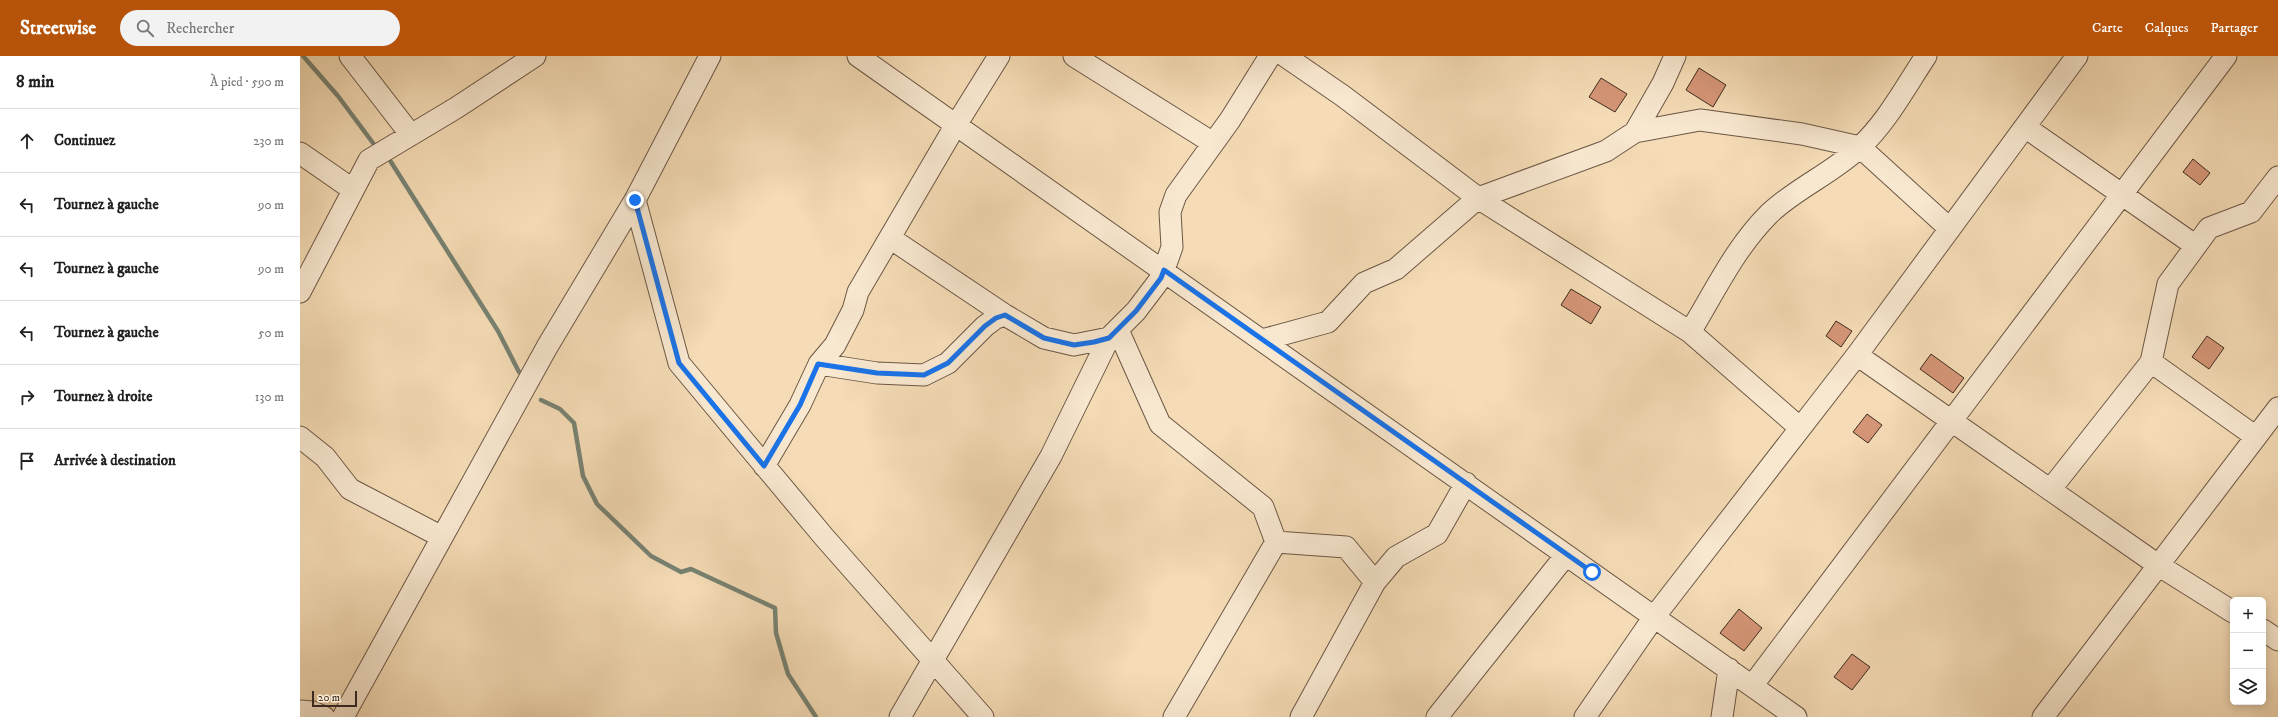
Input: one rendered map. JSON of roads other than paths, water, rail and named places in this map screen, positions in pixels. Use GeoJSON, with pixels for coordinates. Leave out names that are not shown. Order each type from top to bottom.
{"type":"FeatureCollection","features":[{"type":"Feature","properties":{"kind":"street"},"geometry":{"type":"LineString","coordinates":[[350,56],[411,135]]}},
{"type":"Feature","properties":{"kind":"street"},"geometry":{"type":"LineString","coordinates":[[300,292],[352,189],[369,160],[535,56]]}},
{"type":"Feature","properties":{"kind":"street"},"geometry":{"type":"LineString","coordinates":[[343,717],[547,347],[635,200],[710,56]]}},
{"type":"Feature","properties":{"kind":"street"},"geometry":{"type":"LineString","coordinates":[[858,56],[1164,270],[1796,717]]}},
{"type":"Feature","properties":{"kind":"street"},"geometry":{"type":"LineString","coordinates":[[764,466],[800,405],[818,364],[835,345],[853,310],[858,292],[956,124],[999,56]]}},
{"type":"Feature","properties":{"kind":"street"},"geometry":{"type":"LineString","coordinates":[[1074,56],[1213,143]]}},
{"type":"Feature","properties":{"kind":"street"},"geometry":{"type":"LineString","coordinates":[[900,717],[1051,456],[1113,334],[1136,311],[1161,278],[1172,247],[1170,212],[1176,195],[1213,143],[1270,56]]}},
{"type":"Feature","properties":{"kind":"street"},"geometry":{"type":"LineString","coordinates":[[1285,56],[1343,96],[1478,198],[1690,332],[1800,428]]}},
{"type":"Feature","properties":{"kind":"street"},"geometry":{"type":"LineString","coordinates":[[1635,132],[1663,83],[1675,56]]}},
{"type":"Feature","properties":{"kind":"street"},"geometry":{"type":"LineString","coordinates":[[1690,332],[1720,278],[1741,246],[1770,214],[1860,147],[1883,120],[1926,56]]}},
{"type":"Feature","properties":{"kind":"street"},"geometry":{"type":"LineString","coordinates":[[1585,717],[1654,617],[1857,355],[2077,56]]}},
{"type":"Feature","properties":{"kind":"street"},"geometry":{"type":"LineString","coordinates":[[1752,686],[2226,56]]}},
{"type":"Feature","properties":{"kind":"street"},"geometry":{"type":"LineString","coordinates":[[1262,340],[1328,322],[1364,283],[1396,269],[1478,198],[1606,151],[1635,132],[1700,120],[1802,134],[1860,147],[1950,229]]}},
{"type":"Feature","properties":{"kind":"street"},"geometry":{"type":"LineString","coordinates":[[2025,127],[2196,246]]}},
{"type":"Feature","properties":{"kind":"street"},"geometry":{"type":"LineString","coordinates":[[300,154],[352,189]]}},
{"type":"Feature","properties":{"kind":"street"},"geometry":{"type":"LineString","coordinates":[[2050,490],[2151,362],[2168,284],[2209,228],[2251,212],[2278,177]]}},
{"type":"Feature","properties":{"kind":"street"},"geometry":{"type":"LineString","coordinates":[[635,200],[679,363],[829,543],[984,717]]}},
{"type":"Feature","properties":{"kind":"street"},"geometry":{"type":"LineString","coordinates":[[890,238],[1005,315],[1044,338],[1074,345],[1113,334]]}},
{"type":"Feature","properties":{"kind":"street"},"geometry":{"type":"LineString","coordinates":[[818,364],[877,373],[924,375],[948,363],[985,326],[996,318],[1005,315]]}},
{"type":"Feature","properties":{"kind":"street"},"geometry":{"type":"LineString","coordinates":[[1113,334],[1160,424],[1264,507],[1276,542],[1174,717]]}},
{"type":"Feature","properties":{"kind":"street"},"geometry":{"type":"LineString","coordinates":[[1857,355],[2158,565],[2230,610]]}},
{"type":"Feature","properties":{"kind":"street"},"geometry":{"type":"LineString","coordinates":[[2151,362],[2256,437]]}},
{"type":"Feature","properties":{"kind":"street"},"geometry":{"type":"LineString","coordinates":[[2043,717],[2278,408]]}},
{"type":"Feature","properties":{"kind":"street"},"geometry":{"type":"LineString","coordinates":[[300,437],[325,457],[350,489],[442,537]]}},
{"type":"Feature","properties":{"kind":"street"},"geometry":{"type":"LineString","coordinates":[[1301,717],[1375,582],[1396,557],[1437,534],[1466,483]]}},
{"type":"Feature","properties":{"kind":"street"},"geometry":{"type":"LineString","coordinates":[[1276,542],[1346,547],[1375,582]]}},
{"type":"Feature","properties":{"kind":"street"},"geometry":{"type":"LineString","coordinates":[[1437,717],[1566,555]]}},
{"type":"Feature","properties":{"kind":"street"},"geometry":{"type":"LineString","coordinates":[[2266,632],[2278,640]]}},
{"type":"Feature","properties":{"kind":"street"},"geometry":{"type":"LineString","coordinates":[[1722,717],[1729,669]]}},
{"type":"Feature","properties":{"kind":"street"},"geometry":{"type":"LineString","coordinates":[[300,711],[313,712],[324,717]]}},
{"type":"Feature","properties":{"kind":"waterway"},"geometry":{"type":"LineString","coordinates":[[303,56],[338,96],[373,143]]}},
{"type":"Feature","properties":{"kind":"waterway"},"geometry":{"type":"LineString","coordinates":[[391,162],[498,331],[519,372]]}},
{"type":"Feature","properties":{"kind":"waterway"},"geometry":{"type":"LineString","coordinates":[[541,400],[560,409],[574,423],[583,476],[597,504],[651,556],[681,572],[691,569],[775,608],[776,633],[788,674],[816,717]]}}]}
